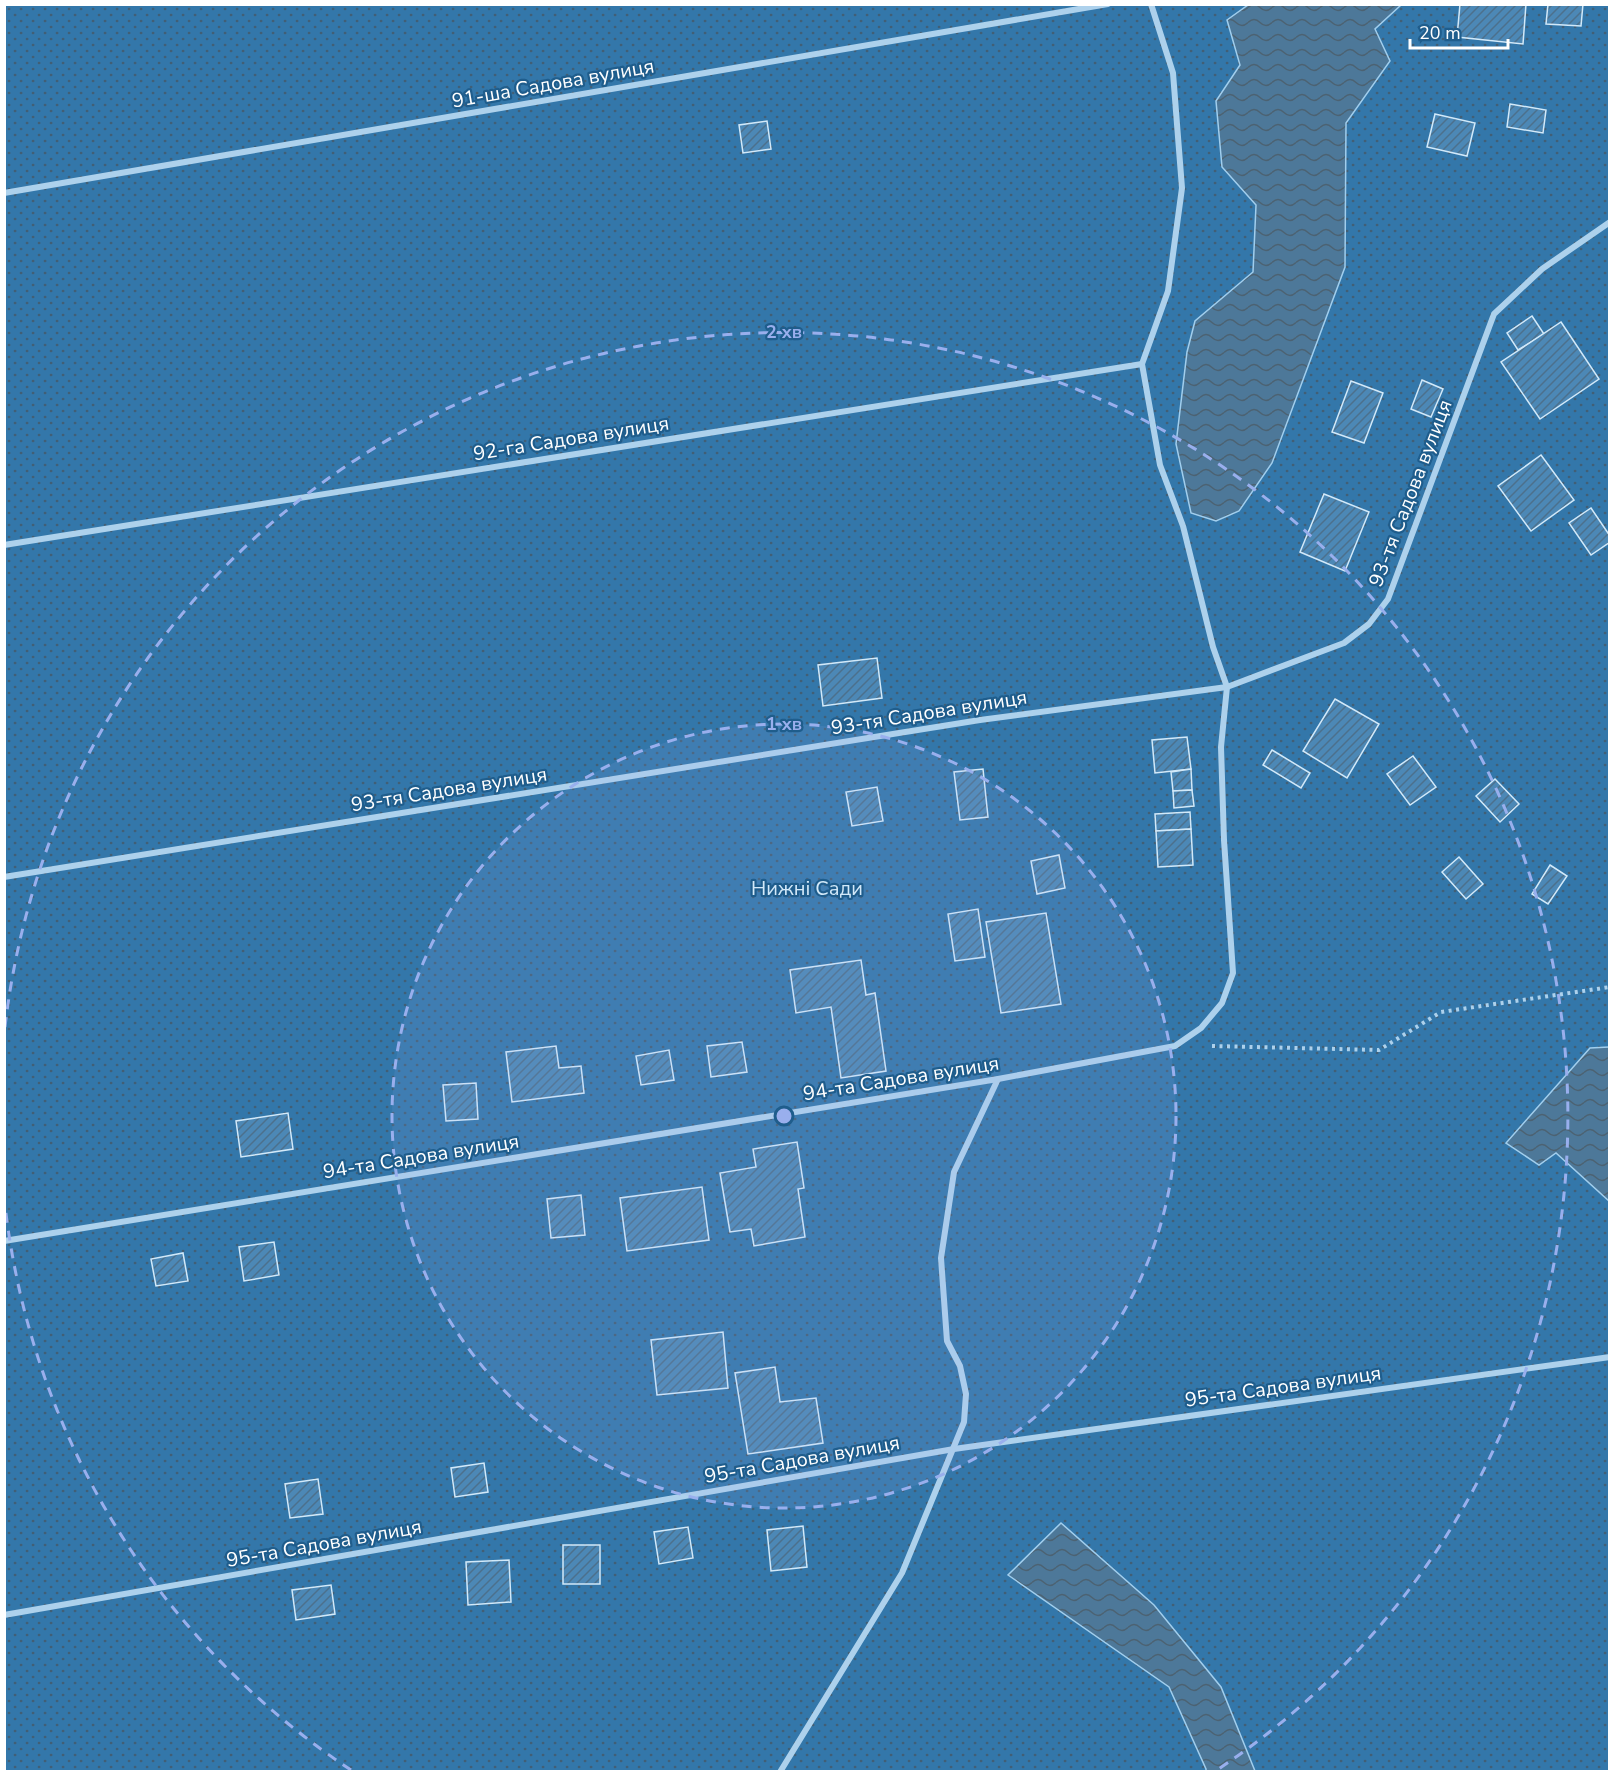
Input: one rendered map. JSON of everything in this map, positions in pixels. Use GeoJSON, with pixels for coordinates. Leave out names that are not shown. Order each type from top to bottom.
{"type":"FeatureCollection","features":[{"type":"Feature","properties":{"kind":"street","name":"91-ша Садова вулиця"},"geometry":{"type":"LineString","coordinates":[[4,193],[1108,4]]}},
{"type":"Feature","properties":{"kind":"street"},"geometry":{"type":"LineString","coordinates":[[1151,4],[1173,73],[1182,188],[1168,291],[1142,364],[1160,465],[1183,526],[1213,647],[1227,687]]}},
{"type":"Feature","properties":{"kind":"street","name":"93-тя Садова вулиця"},"geometry":{"type":"LineString","coordinates":[[4,877],[969,722],[1227,687],[1344,643],[1369,624],[1388,599],[1494,314],[1542,269],[1610,222]]}},
{"type":"Feature","properties":{"kind":"street","name":"92-га Садова вулиця"},"geometry":{"type":"LineString","coordinates":[[4,545],[1142,364]]}},
{"type":"Feature","properties":{"kind":"street","name":"94-та Садова вулиця"},"geometry":{"type":"LineString","coordinates":[[4,1241],[998,1079],[1175,1046],[1201,1028],[1222,1003],[1233,973],[1224,840],[1221,747],[1227,687]]}},
{"type":"Feature","properties":{"kind":"street"},"geometry":{"type":"LineString","coordinates":[[780,1772],[902,1574],[964,1422],[966,1394],[960,1366],[947,1341],[941,1257],[954,1172],[998,1079]]}},
{"type":"Feature","properties":{"kind":"street","name":"95-та Садова вулиця"},"geometry":{"type":"LineString","coordinates":[[4,1615],[954,1449],[1610,1357]]}},
{"type":"Feature","properties":{"kind":"path"},"geometry":{"type":"LineString","coordinates":[[1175,1046],[1379,1050],[1442,1012],[1610,987]]}},
{"type":"Feature","properties":{"kind":"green space","name":"Нижні Сади"},"geometry":{"type":"Polygon","coordinates":[[[5,5],[1609,5],[1609,1771],[5,1771],[5,5]]]}},
{"type":"Feature","properties":{"kind":"water"},"geometry":{"type":"Polygon","coordinates":[[[1248,5],[1401,5],[1375,29],[1390,61],[1346,123],[1345,267],[1272,463],[1239,511],[1216,521],[1191,513],[1176,444],[1187,352],[1195,321],[1253,272],[1256,205],[1222,167],[1216,101],[1240,65],[1227,20],[1248,5]]]}},
{"type":"Feature","properties":{"kind":"water"},"geometry":{"type":"Polygon","coordinates":[[[1610,1047],[1609,1201],[1556,1153],[1539,1165],[1506,1143],[1590,1048],[1610,1047]]]}},
{"type":"Feature","properties":{"kind":"water"},"geometry":{"type":"Polygon","coordinates":[[[1061,1523],[1154,1605],[1221,1687],[1255,1771],[1206,1771],[1169,1687],[1008,1575],[1061,1523]]]}},
{"type":"Feature","properties":{"kind":"building"},"geometry":{"type":"Polygon","coordinates":[[[1460,4],[1526,4],[1523,44],[1457,37],[1460,4]]]}},
{"type":"Feature","properties":{"kind":"building"},"geometry":{"type":"Polygon","coordinates":[[[1548,4],[1583,4],[1581,26],[1546,24],[1548,4]]]}},
{"type":"Feature","properties":{"kind":"building"},"geometry":{"type":"Polygon","coordinates":[[[1510,104],[1546,110],[1543,133],[1507,127],[1510,104]]]}},
{"type":"Feature","properties":{"kind":"building"},"geometry":{"type":"Polygon","coordinates":[[[1435,114],[1475,123],[1467,156],[1427,147],[1435,114]]]}},
{"type":"Feature","properties":{"kind":"building"},"geometry":{"type":"Polygon","coordinates":[[[767,121],[771,149],[743,153],[739,125],[767,121]]]}},
{"type":"Feature","properties":{"kind":"building"},"geometry":{"type":"Polygon","coordinates":[[[1532,316],[1544,334],[1518,350],[1507,333],[1532,316]]]}},
{"type":"Feature","properties":{"kind":"building"},"geometry":{"type":"Polygon","coordinates":[[[1561,322],[1599,379],[1540,419],[1501,362],[1561,322]]]}},
{"type":"Feature","properties":{"kind":"building"},"geometry":{"type":"Polygon","coordinates":[[[1422,380],[1443,389],[1431,417],[1411,409],[1422,380]]]}},
{"type":"Feature","properties":{"kind":"building"},"geometry":{"type":"Polygon","coordinates":[[[1351,381],[1383,393],[1364,443],[1332,432],[1351,381]]]}},
{"type":"Feature","properties":{"kind":"building"},"geometry":{"type":"Polygon","coordinates":[[[1541,455],[1574,500],[1531,531],[1498,486],[1541,455]]]}},
{"type":"Feature","properties":{"kind":"building"},"geometry":{"type":"Polygon","coordinates":[[[1324,494],[1369,512],[1345,571],[1300,552],[1324,494]]]}},
{"type":"Feature","properties":{"kind":"building"},"geometry":{"type":"Polygon","coordinates":[[[1591,508],[1610,536],[1610,542],[1591,555],[1569,523],[1591,508]]]}},
{"type":"Feature","properties":{"kind":"building"},"geometry":{"type":"Polygon","coordinates":[[[877,658],[882,698],[823,706],[818,665],[877,658]]]}},
{"type":"Feature","properties":{"kind":"building"},"geometry":{"type":"Polygon","coordinates":[[[1335,699],[1379,724],[1347,778],[1303,751],[1335,699]]]}},
{"type":"Feature","properties":{"kind":"building"},"geometry":{"type":"Polygon","coordinates":[[[1187,737],[1191,769],[1155,773],[1152,740],[1187,737]]]}},
{"type":"Feature","properties":{"kind":"building"},"geometry":{"type":"Polygon","coordinates":[[[1272,750],[1310,773],[1301,788],[1263,765],[1272,750]]]}},
{"type":"Feature","properties":{"kind":"building"},"geometry":{"type":"Polygon","coordinates":[[[1413,756],[1436,787],[1410,805],[1387,774],[1413,756]]]}},
{"type":"Feature","properties":{"kind":"building"},"geometry":{"type":"Polygon","coordinates":[[[983,769],[988,817],[960,820],[954,772],[983,769]]]}},
{"type":"Feature","properties":{"kind":"building"},"geometry":{"type":"Polygon","coordinates":[[[1191,769],[1192,790],[1173,791],[1171,772],[1191,769]]]}},
{"type":"Feature","properties":{"kind":"building"},"geometry":{"type":"Polygon","coordinates":[[[1495,779],[1519,804],[1500,822],[1476,796],[1495,779]]]}},
{"type":"Feature","properties":{"kind":"building"},"geometry":{"type":"Polygon","coordinates":[[[877,787],[883,821],[852,826],[846,792],[877,787]]]}},
{"type":"Feature","properties":{"kind":"building"},"geometry":{"type":"Polygon","coordinates":[[[1192,790],[1194,806],[1174,808],[1173,791],[1192,790]]]}},
{"type":"Feature","properties":{"kind":"building"},"geometry":{"type":"Polygon","coordinates":[[[1190,812],[1191,829],[1156,831],[1155,814],[1190,812]]]}},
{"type":"Feature","properties":{"kind":"building"},"geometry":{"type":"Polygon","coordinates":[[[1191,829],[1193,865],[1158,867],[1156,831],[1191,829]]]}},
{"type":"Feature","properties":{"kind":"building"},"geometry":{"type":"Polygon","coordinates":[[[1059,855],[1065,888],[1037,894],[1031,861],[1059,855]]]}},
{"type":"Feature","properties":{"kind":"building"},"geometry":{"type":"Polygon","coordinates":[[[1459,857],[1483,884],[1466,899],[1442,872],[1459,857]]]}},
{"type":"Feature","properties":{"kind":"building"},"geometry":{"type":"Polygon","coordinates":[[[1550,865],[1567,876],[1548,904],[1532,894],[1550,865]]]}},
{"type":"Feature","properties":{"kind":"building"},"geometry":{"type":"Polygon","coordinates":[[[978,909],[985,957],[955,961],[948,914],[978,909]]]}},
{"type":"Feature","properties":{"kind":"building"},"geometry":{"type":"Polygon","coordinates":[[[1046,913],[1061,1004],[1001,1013],[986,922],[1046,913]]]}},
{"type":"Feature","properties":{"kind":"building"},"geometry":{"type":"Polygon","coordinates":[[[861,960],[866,995],[875,993],[886,1071],[841,1078],[831,1007],[796,1013],[790,970],[861,960]]]}},
{"type":"Feature","properties":{"kind":"building"},"geometry":{"type":"Polygon","coordinates":[[[742,1042],[747,1072],[711,1077],[707,1046],[742,1042]]]}},
{"type":"Feature","properties":{"kind":"building"},"geometry":{"type":"Polygon","coordinates":[[[556,1046],[559,1068],[581,1066],[584,1093],[512,1102],[506,1052],[556,1046]]]}},
{"type":"Feature","properties":{"kind":"building"},"geometry":{"type":"Polygon","coordinates":[[[669,1050],[674,1080],[641,1085],[636,1056],[669,1050]]]}},
{"type":"Feature","properties":{"kind":"building"},"geometry":{"type":"Polygon","coordinates":[[[476,1083],[478,1119],[446,1121],[443,1085],[476,1083]]]}},
{"type":"Feature","properties":{"kind":"building"},"geometry":{"type":"Polygon","coordinates":[[[288,1113],[293,1149],[241,1157],[236,1121],[288,1113]]]}},
{"type":"Feature","properties":{"kind":"building"},"geometry":{"type":"Polygon","coordinates":[[[797,1142],[804,1188],[798,1189],[805,1237],[754,1246],[751,1229],[730,1232],[720,1173],[756,1167],[753,1149],[797,1142]]]}},
{"type":"Feature","properties":{"kind":"building"},"geometry":{"type":"Polygon","coordinates":[[[702,1187],[709,1240],[627,1251],[620,1198],[702,1187]]]}},
{"type":"Feature","properties":{"kind":"building"},"geometry":{"type":"Polygon","coordinates":[[[581,1195],[585,1235],[551,1238],[547,1199],[581,1195]]]}},
{"type":"Feature","properties":{"kind":"building"},"geometry":{"type":"Polygon","coordinates":[[[274,1242],[279,1275],[244,1281],[239,1247],[274,1242]]]}},
{"type":"Feature","properties":{"kind":"building"},"geometry":{"type":"Polygon","coordinates":[[[183,1253],[188,1281],[156,1286],[151,1259],[183,1253]]]}},
{"type":"Feature","properties":{"kind":"building"},"geometry":{"type":"Polygon","coordinates":[[[723,1332],[728,1388],[657,1395],[651,1340],[723,1332]]]}},
{"type":"Feature","properties":{"kind":"building"},"geometry":{"type":"Polygon","coordinates":[[[775,1367],[780,1402],[816,1398],[823,1443],[748,1454],[735,1373],[775,1367]]]}},
{"type":"Feature","properties":{"kind":"building"},"geometry":{"type":"Polygon","coordinates":[[[484,1463],[488,1492],[455,1497],[451,1468],[484,1463]]]}},
{"type":"Feature","properties":{"kind":"building"},"geometry":{"type":"Polygon","coordinates":[[[318,1479],[323,1514],[290,1518],[285,1484],[318,1479]]]}},
{"type":"Feature","properties":{"kind":"building"},"geometry":{"type":"Polygon","coordinates":[[[803,1526],[807,1567],[771,1571],[767,1530],[803,1526]]]}},
{"type":"Feature","properties":{"kind":"building"},"geometry":{"type":"Polygon","coordinates":[[[688,1527],[693,1558],[659,1564],[654,1532],[688,1527]]]}},
{"type":"Feature","properties":{"kind":"building"},"geometry":{"type":"Polygon","coordinates":[[[563,1545],[600,1545],[600,1584],[563,1584],[563,1545]]]}},
{"type":"Feature","properties":{"kind":"building"},"geometry":{"type":"Polygon","coordinates":[[[509,1560],[511,1602],[468,1605],[466,1562],[509,1560]]]}},
{"type":"Feature","properties":{"kind":"building"},"geometry":{"type":"Polygon","coordinates":[[[331,1585],[335,1614],[296,1620],[292,1590],[331,1585]]]}}]}
